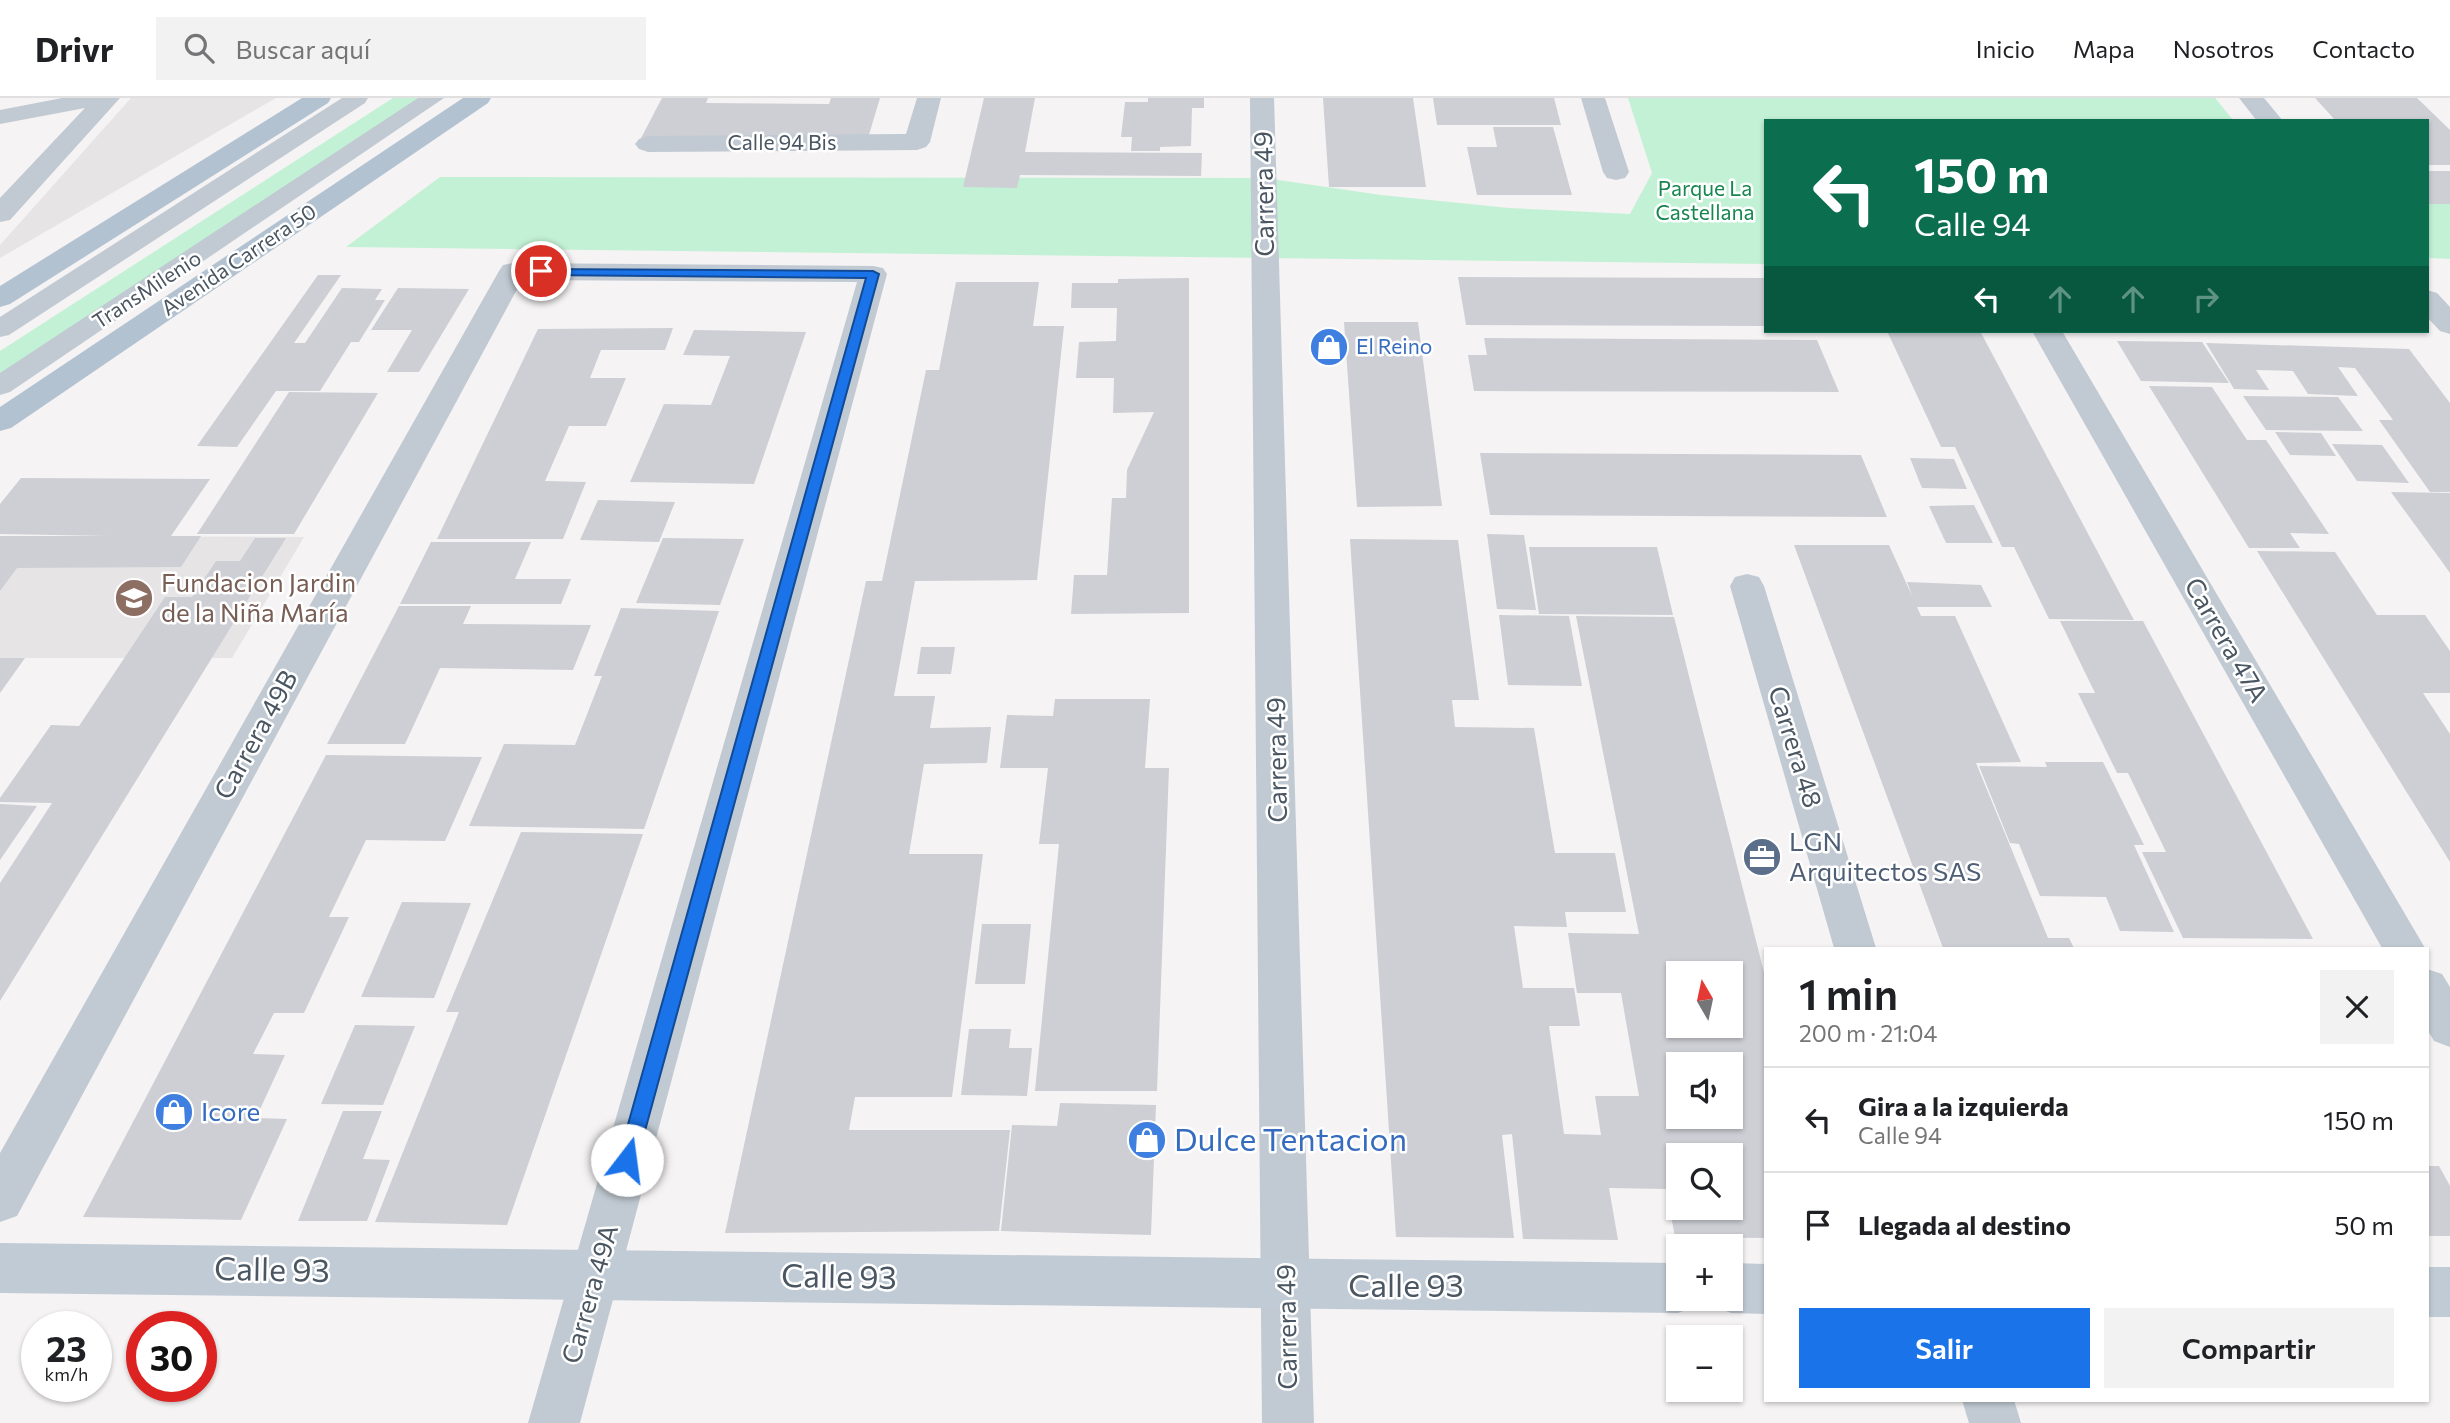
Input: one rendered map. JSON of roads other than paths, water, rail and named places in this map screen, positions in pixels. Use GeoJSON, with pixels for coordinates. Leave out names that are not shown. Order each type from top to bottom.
{"type":"FeatureCollection","features":[{"type":"Feature","properties":{"kind":"main road"},"geometry":{"type":"LineString","coordinates":[[0,298],[319,98]]}},
{"type":"Feature","properties":{"kind":"main road","name":"Avenida Carrera 50"},"geometry":{"type":"LineString","coordinates":[[3,412],[479,98]]}},
{"type":"Feature","properties":{"kind":"street"},"geometry":{"type":"LineString","coordinates":[[0,117],[102,98]]}},
{"type":"Feature","properties":{"kind":"street"},"geometry":{"type":"LineString","coordinates":[[0,214],[108,98]]}},
{"type":"Feature","properties":{"kind":"street","name":"Calle 94 Bis"},"geometry":{"type":"LineString","coordinates":[[648,144],[917,142],[929,98]]}},
{"type":"Feature","properties":{"kind":"street","name":"Carrera 49"},"geometry":{"type":"LineString","coordinates":[[1262,98],[1286,1203],[1288,1423]]}},
{"type":"Feature","properties":{"kind":"street"},"geometry":{"type":"LineString","coordinates":[[1593,98],[1616,172]]}},
{"type":"Feature","properties":{"kind":"street"},"geometry":{"type":"LineString","coordinates":[[2251,98],[2269,119]]}},
{"type":"Feature","properties":{"kind":"street","name":"Carrera 49B"},"geometry":{"type":"LineString","coordinates":[[0,1199],[513,271],[873,274]]}},
{"type":"Feature","properties":{"kind":"street","name":"Carrera 49A"},"geometry":{"type":"LineString","coordinates":[[554,1423],[873,274]]}},
{"type":"Feature","properties":{"kind":"street"},"geometry":{"type":"LineString","coordinates":[[2429,301],[2450,325]]}},
{"type":"Feature","properties":{"kind":"street","name":"Carrera 47A"},"geometry":{"type":"LineString","coordinates":[[2048,333],[2403,947]]}},
{"type":"Feature","properties":{"kind":"street","name":"Carrera 48"},"geometry":{"type":"LineString","coordinates":[[1747,586],[1855,947]]}},
{"type":"Feature","properties":{"kind":"street"},"geometry":{"type":"LineString","coordinates":[[2429,991],[2450,1027]]}},
{"type":"Feature","properties":{"kind":"street","name":"Calle 93"},"geometry":{"type":"LineString","coordinates":[[0,1268],[596,1273],[1666,1288]]}},
{"type":"Feature","properties":{"kind":"street"},"geometry":{"type":"LineString","coordinates":[[1743,1288],[1764,1289]]}},
{"type":"Feature","properties":{"kind":"street"},"geometry":{"type":"LineString","coordinates":[[2429,1292],[2450,1292]]}},
{"type":"Feature","properties":{"kind":"street"},"geometry":{"type":"LineString","coordinates":[[1989,1402],[1995,1423]]}},
{"type":"Feature","properties":{"kind":"lane","name":"TransMilenio"},"geometry":{"type":"LineString","coordinates":[[0,330],[357,98]]}},
{"type":"Feature","properties":{"kind":"lane","name":"TransMilenio"},"geometry":{"type":"LineString","coordinates":[[3,412],[433,98]]}},
{"type":"Feature","properties":{"kind":"place","name":"El Reino"},"geometry":{"type":"Point","coordinates":[1329,347]}},
{"type":"Feature","properties":{"kind":"place","name":"Fundacion Jardin de la Niña María"},"geometry":{"type":"Point","coordinates":[134,598]}},
{"type":"Feature","properties":{"kind":"place","name":"LGN Arquitectos SAS"},"geometry":{"type":"Point","coordinates":[1762,857]}},
{"type":"Feature","properties":{"kind":"place","name":"Icore"},"geometry":{"type":"Point","coordinates":[174,1112]}},
{"type":"Feature","properties":{"kind":"place","name":"Dulce Tentacion"},"geometry":{"type":"Point","coordinates":[1147,1140]}},
{"type":"Feature","properties":{"kind":"park label","name":"Parque La Castellana"},"geometry":{"type":"Point","coordinates":[1705,201]}}]}
